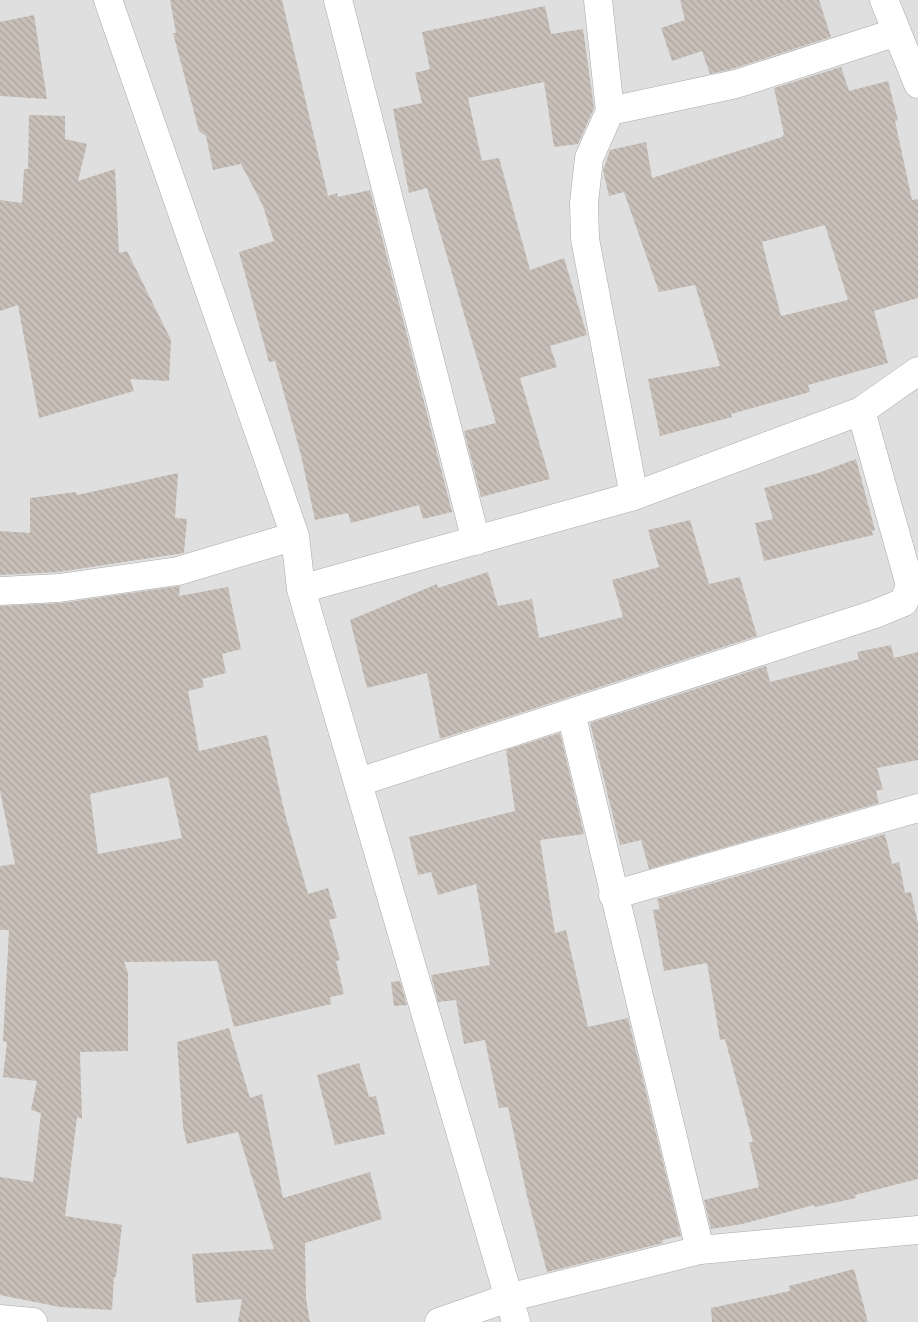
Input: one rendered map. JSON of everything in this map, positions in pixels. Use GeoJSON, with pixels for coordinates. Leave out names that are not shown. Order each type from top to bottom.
{"type":"FeatureCollection","features":[{"type":"Feature","properties":{"kind":"street"},"geometry":{"type":"LineString","coordinates":[[108,0],[295,536],[301,589],[512,1310]]}},
{"type":"Feature","properties":{"kind":"street"},"geometry":{"type":"LineString","coordinates":[[338,0],[476,541]]}},
{"type":"Feature","properties":{"kind":"street"},"geometry":{"type":"LineString","coordinates":[[598,0],[610,111],[589,158],[584,203],[585,239],[634,496]]}},
{"type":"Feature","properties":{"kind":"street"},"geometry":{"type":"LineString","coordinates":[[884,0],[918,84]]}},
{"type":"Feature","properties":{"kind":"street"},"geometry":{"type":"LineString","coordinates":[[610,111],[736,84],[898,32]]}},
{"type":"Feature","properties":{"kind":"street"},"geometry":{"type":"LineString","coordinates":[[301,589],[634,496],[861,411],[918,371]]}},
{"type":"Feature","properties":{"kind":"street"},"geometry":{"type":"LineString","coordinates":[[359,782],[875,614],[904,602],[910,585],[861,411]]}},
{"type":"Feature","properties":{"kind":"street"},"geometry":{"type":"LineString","coordinates":[[0,591],[59,588],[178,571],[295,536]]}},
{"type":"Feature","properties":{"kind":"street"},"geometry":{"type":"LineString","coordinates":[[571,713],[700,1250]]}},
{"type":"Feature","properties":{"kind":"street"},"geometry":{"type":"LineString","coordinates":[[614,896],[918,808]]}},
{"type":"Feature","properties":{"kind":"street"},"geometry":{"type":"LineString","coordinates":[[439,1322],[512,1310],[700,1250],[918,1233]]}},
{"type":"Feature","properties":{"kind":"street"},"geometry":{"type":"LineString","coordinates":[[0,1319],[33,1322]]}},
{"type":"Feature","properties":{"kind":"shaded area"},"geometry":{"type":"Polygon","coordinates":[[[0,0],[918,0],[918,1322],[0,1322],[0,0]]]}},
{"type":"Feature","properties":{"kind":"building"},"geometry":{"type":"Polygon","coordinates":[[[170,0],[282,0],[328,196],[337,193],[338,197],[370,190],[452,512],[423,519],[419,505],[351,523],[348,513],[315,520],[301,455],[275,361],[269,362],[239,252],[274,241],[263,206],[241,164],[213,170],[206,136],[199,131],[173,33],[176,33],[170,0]]]}},
{"type":"Feature","properties":{"kind":"building"},"geometry":{"type":"Polygon","coordinates":[[[680,0],[819,0],[831,37],[732,69],[710,74],[702,51],[672,61],[661,28],[685,20],[680,0]]]}},
{"type":"Feature","properties":{"kind":"building"},"geometry":{"type":"Polygon","coordinates":[[[545,6],[551,34],[583,29],[594,108],[578,144],[554,147],[544,82],[468,98],[482,161],[499,158],[530,270],[564,258],[587,335],[550,346],[557,367],[520,378],[550,479],[481,497],[464,431],[496,423],[427,188],[409,193],[393,109],[422,103],[415,73],[430,69],[422,32],[545,6]]]}},
{"type":"Feature","properties":{"kind":"building"},"geometry":{"type":"Polygon","coordinates":[[[34,15],[47,99],[0,96],[0,22],[34,15]]]}},
{"type":"Feature","properties":{"kind":"building"},"geometry":{"type":"Polygon","coordinates":[[[841,67],[849,91],[888,81],[898,120],[895,121],[912,200],[918,199],[918,298],[874,311],[888,363],[808,385],[810,392],[731,414],[732,417],[660,436],[648,379],[720,366],[695,285],[659,292],[624,192],[609,196],[603,171],[610,150],[646,142],[652,178],[782,137],[784,134],[774,88],[841,67]],[[825,225],[762,242],[781,316],[848,300],[825,225]]]}},
{"type":"Feature","properties":{"kind":"building"},"geometry":{"type":"Polygon","coordinates":[[[29,115],[65,116],[65,139],[87,144],[78,181],[115,169],[119,253],[127,251],[171,340],[169,381],[130,379],[134,391],[39,418],[18,305],[0,311],[0,200],[22,203],[24,169],[28,169],[29,115]]]}},
{"type":"Feature","properties":{"kind":"building"},"geometry":{"type":"Polygon","coordinates":[[[856,459],[875,530],[872,531],[873,535],[764,561],[755,523],[773,519],[764,488],[818,473],[856,459]]]}},
{"type":"Feature","properties":{"kind":"building"},"geometry":{"type":"Polygon","coordinates":[[[178,473],[175,518],[187,519],[184,553],[58,572],[0,575],[0,531],[30,533],[30,498],[76,492],[77,495],[178,473]]]}},
{"type":"Feature","properties":{"kind":"building"},"geometry":{"type":"Polygon","coordinates":[[[690,520],[709,584],[740,577],[757,636],[440,739],[427,673],[367,688],[350,620],[437,584],[438,588],[488,572],[498,606],[532,599],[539,638],[623,617],[612,580],[659,567],[648,530],[690,520]]]}},
{"type":"Feature","properties":{"kind":"building"},"geometry":{"type":"Polygon","coordinates":[[[180,586],[179,596],[228,587],[241,649],[222,654],[226,673],[202,679],[204,687],[188,691],[199,751],[267,735],[285,814],[308,894],[328,888],[337,918],[329,920],[340,960],[336,961],[344,994],[330,997],[331,1004],[234,1027],[217,961],[124,962],[128,973],[128,1051],[80,1052],[82,1119],[77,1117],[65,1216],[122,1225],[116,1277],[114,1277],[112,1310],[60,1307],[0,1295],[0,1177],[33,1182],[41,1113],[31,1110],[37,1081],[3,1077],[7,1042],[3,1041],[9,930],[0,930],[0,866],[15,864],[0,791],[0,606],[61,603],[180,586]],[[168,777],[90,794],[98,854],[182,838],[168,777]]]}},
{"type":"Feature","properties":{"kind":"building"},"geometry":{"type":"Polygon","coordinates":[[[891,645],[894,658],[918,652],[918,760],[877,768],[883,789],[876,791],[879,803],[649,869],[641,840],[620,845],[590,723],[766,666],[770,682],[859,659],[857,652],[891,645]]]}},
{"type":"Feature","properties":{"kind":"building"},"geometry":{"type":"Polygon","coordinates":[[[560,733],[584,834],[540,840],[555,933],[566,930],[588,1027],[628,1018],[681,1236],[662,1240],[663,1243],[547,1272],[527,1196],[508,1107],[499,1108],[485,1040],[464,1044],[456,1000],[438,1002],[431,975],[490,965],[476,884],[438,895],[431,872],[418,875],[409,837],[515,811],[506,750],[560,733]]]}},
{"type":"Feature","properties":{"kind":"building"},"geometry":{"type":"Polygon","coordinates":[[[885,834],[892,864],[899,862],[905,893],[911,892],[918,924],[918,1179],[855,1195],[856,1198],[815,1207],[814,1205],[742,1224],[711,1229],[704,1200],[759,1187],[749,1142],[753,1142],[725,1039],[720,1040],[707,963],[664,971],[653,910],[660,909],[657,899],[885,834]]]}},
{"type":"Feature","properties":{"kind":"building"},"geometry":{"type":"Polygon","coordinates":[[[400,981],[407,1005],[394,1006],[391,982],[400,981]]]}},
{"type":"Feature","properties":{"kind":"building"},"geometry":{"type":"Polygon","coordinates":[[[229,1028],[250,1098],[262,1094],[283,1198],[370,1172],[382,1219],[305,1243],[306,1299],[310,1322],[238,1322],[242,1299],[196,1303],[192,1254],[274,1249],[238,1132],[187,1144],[183,1127],[177,1042],[229,1028]]]}},
{"type":"Feature","properties":{"kind":"building"},"geometry":{"type":"Polygon","coordinates":[[[359,1063],[369,1097],[376,1096],[385,1134],[335,1145],[317,1075],[359,1063]]]}},
{"type":"Feature","properties":{"kind":"building"},"geometry":{"type":"Polygon","coordinates":[[[854,1269],[868,1322],[712,1322],[711,1308],[790,1291],[789,1286],[854,1269]]]}}]}
